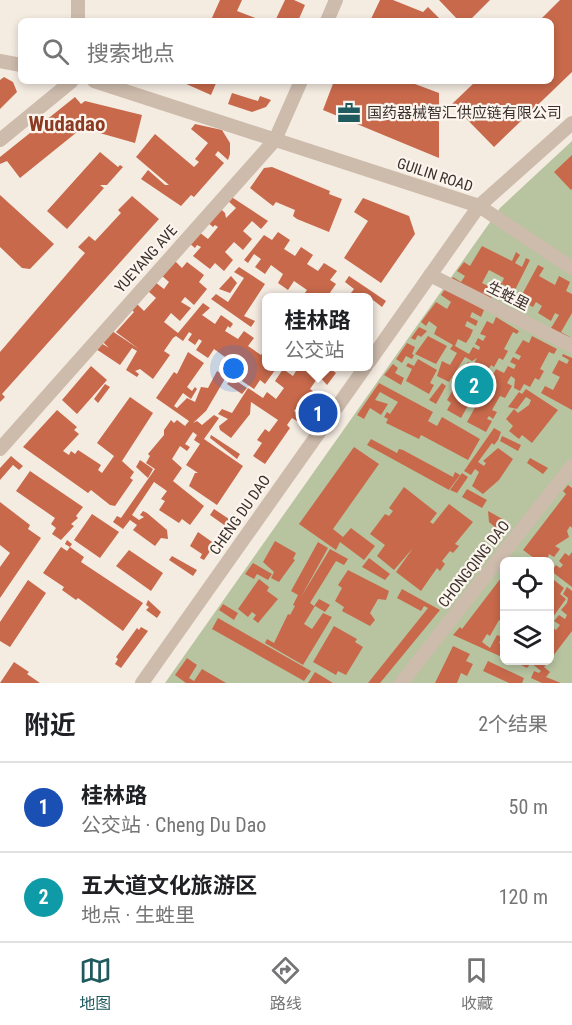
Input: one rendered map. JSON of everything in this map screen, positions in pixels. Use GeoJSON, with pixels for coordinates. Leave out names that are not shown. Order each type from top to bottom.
{"type":"FeatureCollection","features":[{"type":"Feature","properties":{"kind":"street"},"geometry":{"type":"LineString","coordinates":[[78,0],[78,18]]}},
{"type":"Feature","properties":{"kind":"street"},"geometry":{"type":"LineString","coordinates":[[328,18],[336,0]]}},
{"type":"Feature","properties":{"kind":"street"},"geometry":{"type":"LineString","coordinates":[[0,61],[18,64]]}},
{"type":"Feature","properties":{"kind":"street"},"geometry":{"type":"LineString","coordinates":[[0,140],[68,84]]}},
{"type":"Feature","properties":{"kind":"street","name":"GUILIN ROAD"},"geometry":{"type":"LineString","coordinates":[[103,84],[479,206],[572,268]]}},
{"type":"Feature","properties":{"kind":"street","name":"YUEYANG AVE"},"geometry":{"type":"LineString","coordinates":[[0,449],[275,140],[300,84]]}},
{"type":"Feature","properties":{"kind":"street"},"geometry":{"type":"LineString","coordinates":[[373,356],[479,206],[572,123]]}},
{"type":"Feature","properties":{"kind":"street","name":"生﨡里"},"geometry":{"type":"LineString","coordinates":[[430,275],[572,346]]}},
{"type":"Feature","properties":{"kind":"street","name":"CHENG DU DAO"},"geometry":{"type":"LineString","coordinates":[[142,683],[362,371]]}},
{"type":"Feature","properties":{"kind":"street","name":"CHONGQING DAO"},"geometry":{"type":"LineString","coordinates":[[401,683],[572,466]]}},
{"type":"Feature","properties":{"kind":"green space"},"geometry":{"type":"Polygon","coordinates":[[[572,141],[572,683],[165,683],[500,208],[572,141]]]}},
{"type":"Feature","properties":{"kind":"building"},"geometry":{"type":"Polygon","coordinates":[[[220,0],[242,0],[237,11],[255,18],[212,18],[220,0]]]}},
{"type":"Feature","properties":{"kind":"building"},"geometry":{"type":"Polygon","coordinates":[[[285,0],[294,0],[305,5],[299,18],[276,18],[285,0]]]}},
{"type":"Feature","properties":{"kind":"building"},"geometry":{"type":"Polygon","coordinates":[[[380,0],[393,0],[423,12],[428,7],[439,18],[371,18],[380,0]]]}},
{"type":"Feature","properties":{"kind":"building"},"geometry":{"type":"Polygon","coordinates":[[[439,0],[490,0],[472,18],[456,18],[439,0]]]}},
{"type":"Feature","properties":{"kind":"building"},"geometry":{"type":"Polygon","coordinates":[[[560,0],[572,0],[572,72],[494,147],[452,104],[473,84],[554,84],[554,18],[542,18],[560,0]]]}},
{"type":"Feature","properties":{"kind":"building"},"geometry":{"type":"Polygon","coordinates":[[[4,77],[13,82],[17,92],[0,109],[0,80],[4,77]]]}},
{"type":"Feature","properties":{"kind":"building"},"geometry":{"type":"Polygon","coordinates":[[[186,84],[216,84],[211,95],[186,84]]]}},
{"type":"Feature","properties":{"kind":"building"},"geometry":{"type":"Polygon","coordinates":[[[333,84],[415,84],[439,93],[439,158],[323,110],[333,84]]]}},
{"type":"Feature","properties":{"kind":"building"},"geometry":{"type":"Polygon","coordinates":[[[232,93],[258,101],[260,96],[271,100],[266,107],[252,112],[228,104],[232,93]]]}},
{"type":"Feature","properties":{"kind":"building"},"geometry":{"type":"Polygon","coordinates":[[[75,97],[81,104],[85,101],[142,115],[135,143],[82,128],[20,178],[7,161],[0,164],[0,157],[75,97]]]}},
{"type":"Feature","properties":{"kind":"building"},"geometry":{"type":"Polygon","coordinates":[[[195,124],[222,130],[230,143],[230,154],[228,160],[218,151],[215,155],[224,163],[194,197],[191,195],[181,206],[141,179],[148,170],[165,185],[169,185],[136,157],[155,134],[194,167],[199,162],[195,159],[208,143],[191,129],[195,124]]]}},
{"type":"Feature","properties":{"kind":"building"},"geometry":{"type":"Polygon","coordinates":[[[100,152],[118,167],[120,165],[123,167],[107,185],[100,185],[104,188],[67,229],[47,211],[100,152]]]}},
{"type":"Feature","properties":{"kind":"building"},"geometry":{"type":"Polygon","coordinates":[[[572,155],[572,189],[571,190],[554,172],[572,155]]]}},
{"type":"Feature","properties":{"kind":"building"},"geometry":{"type":"Polygon","coordinates":[[[272,167],[330,191],[329,194],[342,199],[329,232],[297,219],[293,216],[295,210],[276,202],[273,206],[250,188],[264,168],[272,167]]]}},
{"type":"Feature","properties":{"kind":"building"},"geometry":{"type":"Polygon","coordinates":[[[0,195],[54,244],[30,269],[22,268],[0,247],[0,195]]]}},
{"type":"Feature","properties":{"kind":"building"},"geometry":{"type":"Polygon","coordinates":[[[132,196],[159,219],[2,394],[5,397],[0,402],[0,352],[85,253],[78,247],[89,236],[95,241],[121,213],[118,210],[132,196]]]}},
{"type":"Feature","properties":{"kind":"building"},"geometry":{"type":"Polygon","coordinates":[[[230,196],[268,221],[261,229],[252,221],[243,231],[252,239],[243,250],[234,242],[225,252],[233,260],[224,271],[215,263],[210,269],[193,256],[201,247],[197,245],[195,248],[189,243],[199,232],[208,239],[218,227],[215,225],[213,227],[207,222],[220,208],[226,218],[236,208],[227,200],[230,196]]]}},
{"type":"Feature","properties":{"kind":"building"},"geometry":{"type":"Polygon","coordinates":[[[363,198],[409,216],[415,234],[381,283],[344,258],[368,221],[354,212],[363,198]]]}},
{"type":"Feature","properties":{"kind":"building"},"geometry":{"type":"Polygon","coordinates":[[[278,232],[290,240],[284,249],[295,256],[301,247],[313,255],[307,264],[318,271],[324,263],[337,271],[330,280],[336,284],[330,293],[305,293],[307,290],[294,281],[288,290],[278,283],[283,274],[271,265],[265,274],[255,267],[261,259],[254,254],[248,263],[244,260],[264,235],[272,240],[278,232]]]}},
{"type":"Feature","properties":{"kind":"building"},"geometry":{"type":"Polygon","coordinates":[[[482,246],[512,261],[516,252],[520,255],[515,263],[522,267],[526,258],[530,260],[511,298],[504,295],[509,288],[502,284],[499,289],[493,285],[497,280],[502,283],[504,278],[489,270],[482,283],[496,290],[494,292],[486,288],[483,293],[492,297],[489,303],[449,282],[453,277],[461,282],[465,276],[457,271],[464,262],[470,266],[482,246]]]}},
{"type":"Feature","properties":{"kind":"building"},"geometry":{"type":"Polygon","coordinates":[[[174,260],[182,268],[187,262],[204,275],[199,282],[207,289],[194,305],[185,297],[181,302],[191,308],[180,321],[171,313],[164,322],[178,333],[203,303],[210,308],[202,315],[215,324],[221,315],[233,324],[225,331],[238,339],[244,331],[254,338],[248,346],[262,354],[262,371],[274,371],[265,384],[260,380],[254,389],[242,381],[248,372],[237,365],[231,374],[219,365],[225,357],[214,349],[208,358],[196,350],[202,341],[199,339],[195,345],[188,340],[192,334],[189,332],[183,341],[176,336],[173,338],[164,351],[170,355],[153,379],[140,369],[135,371],[139,374],[137,377],[126,370],[137,351],[132,348],[120,365],[96,349],[101,343],[109,348],[103,342],[112,331],[139,349],[116,332],[134,312],[131,309],[136,303],[144,311],[156,298],[148,291],[155,282],[164,289],[169,282],[161,275],[174,260]]]}},
{"type":"Feature","properties":{"kind":"building"},"geometry":{"type":"Polygon","coordinates":[[[538,265],[544,268],[539,276],[555,285],[559,276],[570,282],[566,291],[572,294],[572,313],[561,332],[570,337],[567,341],[546,336],[559,315],[555,313],[551,321],[538,313],[542,306],[536,302],[533,307],[529,305],[532,300],[528,298],[524,306],[518,302],[538,265]]]}},
{"type":"Feature","properties":{"kind":"building"},"geometry":{"type":"Polygon","coordinates":[[[239,267],[265,284],[244,316],[255,321],[251,327],[211,299],[216,294],[228,302],[244,278],[234,272],[239,267]]]}},
{"type":"Feature","properties":{"kind":"building"},"geometry":{"type":"Polygon","coordinates":[[[231,276],[237,283],[230,293],[219,289],[231,276]]]}},
{"type":"Feature","properties":{"kind":"building"},"geometry":{"type":"Polygon","coordinates":[[[349,276],[386,301],[382,307],[373,300],[373,293],[351,293],[354,289],[345,282],[349,276]]]}},
{"type":"Feature","properties":{"kind":"building"},"geometry":{"type":"Polygon","coordinates":[[[445,289],[484,310],[481,317],[472,312],[470,317],[478,321],[476,326],[467,321],[465,326],[473,330],[470,337],[466,343],[458,339],[455,346],[469,354],[473,347],[479,350],[480,347],[475,344],[478,338],[483,341],[486,336],[480,334],[487,321],[493,324],[496,317],[519,331],[517,334],[513,332],[504,349],[508,351],[503,360],[499,358],[494,367],[491,365],[461,418],[447,410],[451,403],[447,400],[454,388],[458,391],[466,377],[461,374],[468,362],[473,365],[477,358],[472,361],[465,357],[449,382],[437,376],[442,361],[450,365],[457,353],[450,349],[453,345],[434,334],[437,327],[429,321],[426,326],[421,322],[436,302],[447,309],[451,302],[441,295],[445,289]]]}},
{"type":"Feature","properties":{"kind":"building"},"geometry":{"type":"Polygon","coordinates":[[[419,327],[427,331],[421,337],[418,335],[415,340],[411,338],[419,327]]]}},
{"type":"Feature","properties":{"kind":"building"},"geometry":{"type":"Polygon","coordinates":[[[428,336],[447,346],[436,364],[415,354],[428,336]]]}},
{"type":"Feature","properties":{"kind":"building"},"geometry":{"type":"Polygon","coordinates":[[[532,336],[557,349],[554,354],[549,352],[540,369],[544,371],[539,380],[535,378],[530,387],[524,384],[520,391],[514,388],[515,379],[511,376],[507,383],[512,386],[505,398],[500,396],[492,410],[497,412],[493,419],[489,416],[487,419],[492,421],[486,432],[467,422],[496,369],[504,373],[508,366],[514,369],[516,365],[510,362],[513,357],[519,360],[521,356],[515,353],[523,340],[529,343],[532,336]]]}},
{"type":"Feature","properties":{"kind":"building"},"geometry":{"type":"Polygon","coordinates":[[[407,343],[415,347],[412,354],[414,355],[412,359],[406,356],[402,363],[396,359],[407,343]]]}},
{"type":"Feature","properties":{"kind":"building"},"geometry":{"type":"Polygon","coordinates":[[[188,352],[204,363],[187,387],[192,391],[195,387],[197,389],[191,399],[183,393],[174,406],[177,408],[187,398],[195,402],[201,387],[208,388],[217,371],[226,377],[206,411],[193,423],[197,421],[202,425],[214,415],[219,418],[204,439],[243,466],[217,505],[189,486],[195,473],[198,473],[186,465],[200,444],[194,440],[197,435],[193,432],[185,444],[190,447],[187,451],[180,446],[172,459],[182,468],[173,481],[204,506],[190,525],[182,519],[179,523],[159,510],[165,501],[161,499],[167,491],[154,482],[132,515],[139,520],[144,517],[140,515],[143,511],[167,530],[168,539],[161,538],[155,546],[133,530],[137,525],[130,520],[123,529],[113,522],[117,516],[121,518],[155,469],[146,463],[150,456],[148,454],[164,435],[164,430],[171,420],[174,423],[177,420],[185,426],[189,421],[156,398],[174,372],[177,374],[188,352]]]}},
{"type":"Feature","properties":{"kind":"building"},"geometry":{"type":"Polygon","coordinates":[[[563,354],[572,358],[572,410],[541,393],[545,386],[553,390],[560,377],[552,373],[559,360],[567,364],[569,360],[562,356],[563,354]]]}},
{"type":"Feature","properties":{"kind":"building"},"geometry":{"type":"Polygon","coordinates":[[[418,359],[437,370],[430,383],[434,385],[429,394],[406,381],[412,369],[406,366],[408,363],[414,366],[418,359]]]}},
{"type":"Feature","properties":{"kind":"building"},"geometry":{"type":"Polygon","coordinates":[[[393,364],[398,368],[395,373],[404,378],[401,385],[384,375],[393,364]]]}},
{"type":"Feature","properties":{"kind":"building"},"geometry":{"type":"Polygon","coordinates":[[[91,366],[107,380],[77,414],[62,400],[91,366]]]}},
{"type":"Feature","properties":{"kind":"building"},"geometry":{"type":"Polygon","coordinates":[[[282,371],[293,376],[296,371],[333,371],[336,373],[327,385],[319,376],[310,389],[320,396],[313,406],[303,399],[294,411],[304,418],[300,423],[292,418],[287,425],[290,428],[265,464],[253,456],[262,443],[257,440],[265,429],[269,432],[278,420],[251,402],[250,414],[231,438],[220,430],[219,426],[228,419],[218,414],[222,409],[232,413],[248,388],[263,398],[267,392],[276,399],[284,388],[275,381],[282,371]]]}},
{"type":"Feature","properties":{"kind":"building"},"geometry":{"type":"Polygon","coordinates":[[[232,378],[247,388],[242,394],[227,384],[232,378]]]}},
{"type":"Feature","properties":{"kind":"building"},"geometry":{"type":"Polygon","coordinates":[[[379,383],[433,412],[428,421],[437,426],[442,417],[480,439],[468,460],[421,435],[419,439],[386,423],[388,419],[384,417],[387,412],[390,414],[398,402],[380,392],[375,400],[388,404],[381,415],[370,408],[364,419],[357,415],[379,383]]]}},
{"type":"Feature","properties":{"kind":"building"},"geometry":{"type":"Polygon","coordinates":[[[442,383],[446,386],[436,404],[429,400],[442,383]]]}},
{"type":"Feature","properties":{"kind":"building"},"geometry":{"type":"Polygon","coordinates":[[[105,384],[110,387],[98,403],[94,399],[105,384]]]}},
{"type":"Feature","properties":{"kind":"building"},"geometry":{"type":"Polygon","coordinates":[[[526,389],[558,410],[532,443],[522,435],[519,439],[509,431],[513,426],[506,419],[514,409],[518,413],[529,405],[531,400],[526,397],[517,409],[508,407],[519,392],[522,394],[526,389]]]}},
{"type":"Feature","properties":{"kind":"building"},"geometry":{"type":"Polygon","coordinates":[[[130,397],[153,413],[122,461],[134,472],[130,478],[133,480],[115,506],[110,505],[91,490],[88,493],[23,447],[57,410],[77,427],[74,430],[79,434],[63,451],[69,455],[71,451],[75,454],[78,450],[101,465],[98,470],[102,473],[114,456],[97,443],[130,397]]]}},
{"type":"Feature","properties":{"kind":"building"},"geometry":{"type":"Polygon","coordinates":[[[494,428],[501,432],[498,440],[494,445],[492,443],[478,462],[484,466],[486,463],[483,461],[498,448],[513,459],[499,480],[483,494],[472,486],[479,472],[475,469],[471,475],[464,471],[494,428]]]}},
{"type":"Feature","properties":{"kind":"building"},"geometry":{"type":"Polygon","coordinates":[[[211,435],[240,454],[237,459],[210,438],[211,435]]]}},
{"type":"Feature","properties":{"kind":"building"},"geometry":{"type":"Polygon","coordinates":[[[502,436],[521,445],[518,451],[500,441],[502,436]]]}},
{"type":"Feature","properties":{"kind":"building"},"geometry":{"type":"Polygon","coordinates":[[[371,439],[397,453],[399,449],[403,450],[453,477],[455,472],[460,475],[449,490],[367,445],[371,439]]]}},
{"type":"Feature","properties":{"kind":"building"},"geometry":{"type":"Polygon","coordinates":[[[354,447],[379,464],[333,529],[343,537],[351,528],[375,546],[364,560],[340,542],[336,550],[299,524],[354,447]]]}},
{"type":"Feature","properties":{"kind":"building"},"geometry":{"type":"Polygon","coordinates":[[[11,456],[23,466],[19,470],[13,465],[0,480],[0,468],[11,456]]]}},
{"type":"Feature","properties":{"kind":"building"},"geometry":{"type":"Polygon","coordinates":[[[530,458],[548,468],[543,474],[527,463],[530,458]]]}},
{"type":"Feature","properties":{"kind":"building"},"geometry":{"type":"Polygon","coordinates":[[[140,460],[153,469],[148,478],[136,467],[140,460]]]}},
{"type":"Feature","properties":{"kind":"building"},"geometry":{"type":"Polygon","coordinates":[[[30,471],[83,507],[76,516],[78,518],[71,524],[74,526],[61,540],[52,534],[56,528],[51,524],[55,518],[16,491],[30,471]]]}},
{"type":"Feature","properties":{"kind":"building"},"geometry":{"type":"Polygon","coordinates":[[[462,473],[468,477],[457,493],[450,490],[462,473]]]}},
{"type":"Feature","properties":{"kind":"building"},"geometry":{"type":"Polygon","coordinates":[[[568,485],[572,488],[572,528],[570,526],[567,531],[569,537],[555,546],[560,549],[554,557],[549,554],[548,557],[533,557],[523,550],[566,494],[563,491],[568,485]]]}},
{"type":"Feature","properties":{"kind":"building"},"geometry":{"type":"Polygon","coordinates":[[[404,487],[437,513],[430,522],[433,524],[449,504],[473,522],[455,544],[459,546],[453,553],[450,551],[442,561],[445,564],[440,571],[437,568],[421,591],[396,572],[413,548],[394,570],[377,556],[385,545],[370,534],[385,514],[389,516],[393,511],[389,508],[404,487]]]}},
{"type":"Feature","properties":{"kind":"building"},"geometry":{"type":"Polygon","coordinates":[[[467,489],[487,500],[482,508],[462,497],[467,489]]]}},
{"type":"Feature","properties":{"kind":"building"},"geometry":{"type":"Polygon","coordinates":[[[0,502],[30,525],[28,529],[41,538],[0,598],[0,567],[10,553],[0,545],[0,502]]]}},
{"type":"Feature","properties":{"kind":"building"},"geometry":{"type":"Polygon","coordinates":[[[214,509],[232,521],[227,527],[210,515],[214,509]]]}},
{"type":"Feature","properties":{"kind":"building"},"geometry":{"type":"Polygon","coordinates":[[[488,511],[506,521],[499,531],[489,522],[488,511]]]}},
{"type":"Feature","properties":{"kind":"building"},"geometry":{"type":"Polygon","coordinates":[[[92,514],[119,532],[100,558],[74,540],[92,514]]]}},
{"type":"Feature","properties":{"kind":"building"},"geometry":{"type":"Polygon","coordinates":[[[198,532],[215,544],[204,560],[200,558],[202,554],[190,546],[198,532]]]}},
{"type":"Feature","properties":{"kind":"building"},"geometry":{"type":"Polygon","coordinates":[[[67,540],[72,544],[70,547],[65,544],[67,540]]]}},
{"type":"Feature","properties":{"kind":"building"},"geometry":{"type":"Polygon","coordinates":[[[275,541],[296,553],[293,559],[295,560],[279,582],[271,578],[274,572],[263,562],[275,541]]]}},
{"type":"Feature","properties":{"kind":"building"},"geometry":{"type":"Polygon","coordinates":[[[318,542],[328,548],[301,597],[330,549],[348,559],[344,565],[336,561],[310,603],[314,606],[319,599],[330,605],[325,612],[315,606],[304,624],[312,629],[323,613],[332,617],[303,665],[265,643],[267,639],[274,643],[288,614],[290,615],[295,606],[293,605],[298,595],[291,591],[318,542]]]}},
{"type":"Feature","properties":{"kind":"building"},"geometry":{"type":"Polygon","coordinates":[[[61,547],[67,551],[70,547],[84,557],[81,562],[143,603],[123,631],[78,598],[76,600],[62,590],[64,587],[43,573],[61,547]]]}},
{"type":"Feature","properties":{"kind":"building"},"geometry":{"type":"Polygon","coordinates":[[[129,550],[163,573],[151,591],[116,566],[129,550]]]}},
{"type":"Feature","properties":{"kind":"building"},"geometry":{"type":"Polygon","coordinates":[[[572,552],[572,587],[554,573],[556,565],[560,568],[563,565],[559,561],[565,553],[569,556],[572,552]]]}},
{"type":"Feature","properties":{"kind":"building"},"geometry":{"type":"Polygon","coordinates":[[[172,556],[197,570],[193,576],[169,560],[172,556]]]}},
{"type":"Feature","properties":{"kind":"building"},"geometry":{"type":"Polygon","coordinates":[[[369,558],[390,574],[385,580],[362,567],[369,558]]]}},
{"type":"Feature","properties":{"kind":"building"},"geometry":{"type":"Polygon","coordinates":[[[253,563],[272,574],[268,580],[257,574],[254,579],[245,574],[253,563]]]}},
{"type":"Feature","properties":{"kind":"building"},"geometry":{"type":"Polygon","coordinates":[[[348,570],[389,591],[386,600],[378,599],[370,613],[375,620],[370,626],[342,611],[344,607],[335,601],[342,588],[338,585],[348,570]]]}},
{"type":"Feature","properties":{"kind":"building"},"geometry":{"type":"Polygon","coordinates":[[[259,579],[269,587],[267,591],[278,599],[258,623],[253,619],[256,615],[252,612],[248,617],[238,609],[259,579]]]}},
{"type":"Feature","properties":{"kind":"building"},"geometry":{"type":"Polygon","coordinates":[[[500,579],[500,621],[490,636],[487,634],[482,642],[490,648],[497,635],[500,636],[500,656],[453,635],[460,627],[462,629],[500,579]]]}},
{"type":"Feature","properties":{"kind":"building"},"geometry":{"type":"Polygon","coordinates":[[[28,580],[46,593],[10,647],[0,641],[0,622],[28,580]]]}},
{"type":"Feature","properties":{"kind":"building"},"geometry":{"type":"Polygon","coordinates":[[[554,580],[564,588],[560,594],[566,599],[554,616],[554,580]]]}},
{"type":"Feature","properties":{"kind":"building"},"geometry":{"type":"Polygon","coordinates":[[[567,587],[572,591],[572,631],[554,655],[554,628],[556,630],[560,625],[554,621],[559,615],[565,619],[567,615],[561,610],[568,598],[563,594],[567,587]]]}},
{"type":"Feature","properties":{"kind":"building"},"geometry":{"type":"Polygon","coordinates":[[[402,589],[440,610],[380,683],[368,683],[428,608],[424,606],[421,611],[397,598],[402,589]]]}},
{"type":"Feature","properties":{"kind":"building"},"geometry":{"type":"Polygon","coordinates":[[[148,600],[161,612],[157,618],[146,610],[149,607],[146,605],[148,600]]]}},
{"type":"Feature","properties":{"kind":"building"},"geometry":{"type":"Polygon","coordinates":[[[223,604],[238,613],[234,620],[219,610],[223,604]]]}},
{"type":"Feature","properties":{"kind":"building"},"geometry":{"type":"Polygon","coordinates":[[[218,618],[311,671],[304,681],[212,629],[218,618]]]}},
{"type":"Feature","properties":{"kind":"building"},"geometry":{"type":"Polygon","coordinates":[[[334,626],[357,639],[355,642],[363,647],[346,675],[338,671],[336,675],[313,662],[334,626]]]}},
{"type":"Feature","properties":{"kind":"building"},"geometry":{"type":"Polygon","coordinates":[[[141,627],[148,631],[121,668],[115,664],[118,659],[116,657],[137,628],[139,630],[141,627]]]}},
{"type":"Feature","properties":{"kind":"building"},"geometry":{"type":"Polygon","coordinates":[[[453,646],[470,654],[466,661],[473,664],[467,676],[461,673],[457,683],[435,683],[453,646]]]}},
{"type":"Feature","properties":{"kind":"building"},"geometry":{"type":"Polygon","coordinates":[[[187,658],[197,665],[189,678],[194,681],[202,669],[226,683],[186,683],[175,675],[187,658]]]}},
{"type":"Feature","properties":{"kind":"building"},"geometry":{"type":"Polygon","coordinates":[[[488,661],[524,678],[522,683],[509,683],[483,671],[488,661]]]}},
{"type":"Feature","properties":{"kind":"building"},"geometry":{"type":"Polygon","coordinates":[[[14,662],[29,672],[27,674],[40,683],[0,683],[14,662]]]}},
{"type":"Feature","properties":{"kind":"building"},"geometry":{"type":"Polygon","coordinates":[[[534,665],[545,665],[544,667],[550,672],[546,677],[561,683],[542,683],[531,678],[534,671],[539,673],[541,671],[534,665]]]}},
{"type":"Feature","properties":{"kind":"building"},"geometry":{"type":"Polygon","coordinates":[[[315,672],[333,683],[308,683],[315,672]]]}},
{"type":"Feature","properties":{"kind":"place","name":"国药器械智汇供应链有限公司"},"geometry":{"type":"Point","coordinates":[349,113]}},
{"type":"Feature","properties":{"kind":"place","name":"五大道文化旅游区"},"geometry":{"type":"Point","coordinates":[474,385]}},
{"type":"Feature","properties":{"kind":"place","name":"桂林路"},"geometry":{"type":"Point","coordinates":[318,413]}},
{"type":"Feature","properties":{"kind":"district","name":"Wudadao"},"geometry":{"type":"Point","coordinates":[67,124]}}]}
